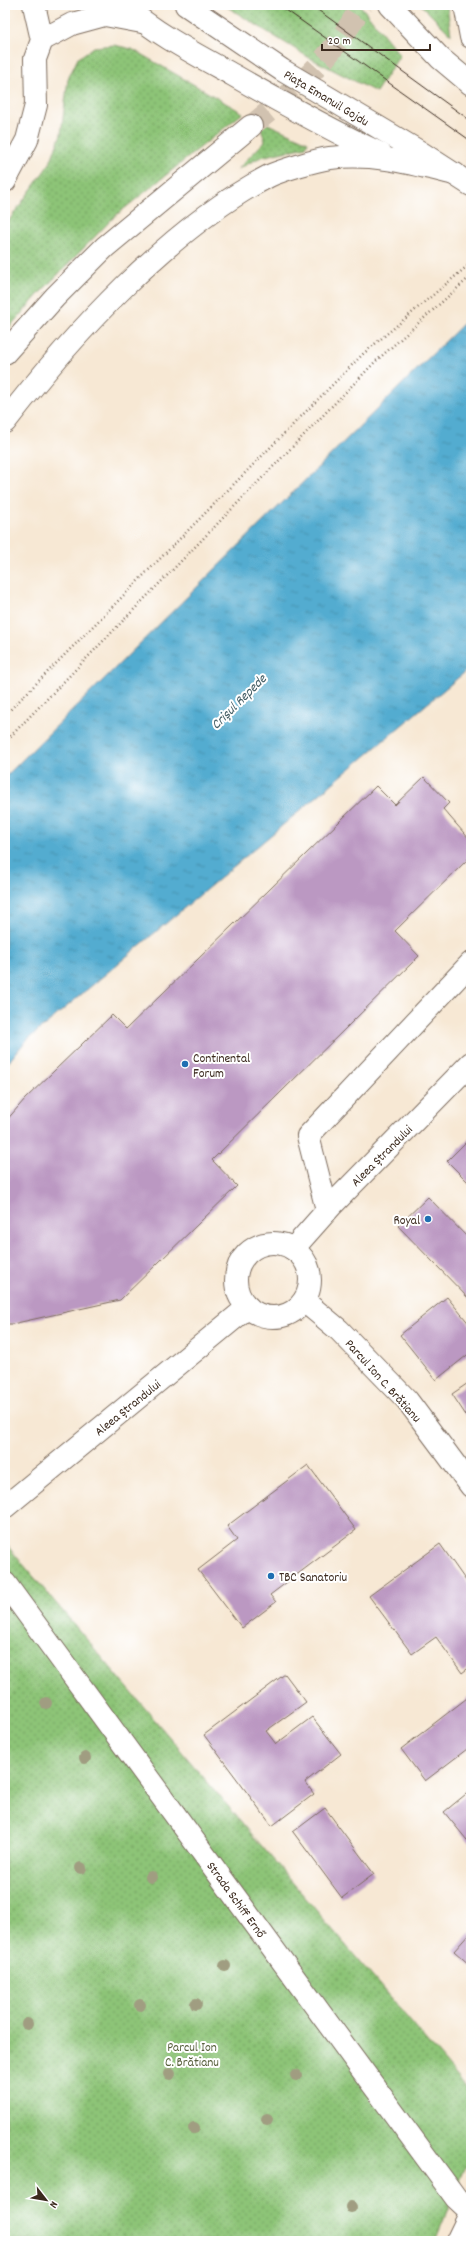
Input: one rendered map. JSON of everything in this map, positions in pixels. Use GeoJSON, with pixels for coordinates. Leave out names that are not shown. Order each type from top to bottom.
{"type":"FeatureCollection","features":[{"type":"Feature","properties":{"kind":"main road"},"geometry":{"type":"LineString","coordinates":[[5,181],[27,140],[35,112],[35,59],[42,40],[34,5]]}},
{"type":"Feature","properties":{"kind":"main road"},"geometry":{"type":"LineString","coordinates":[[123,5],[142,22],[172,41],[311,120],[388,158],[463,180]]}},
{"type":"Feature","properties":{"kind":"main road","name":"Piața Emanuil Gojdu"},"geometry":{"type":"LineString","coordinates":[[186,5],[282,70],[463,180]]}},
{"type":"Feature","properties":{"kind":"main road"},"geometry":{"type":"LineString","coordinates":[[390,5],[440,58],[471,84]]}},
{"type":"Feature","properties":{"kind":"main road"},"geometry":{"type":"LineString","coordinates":[[466,5],[471,37]]}},
{"type":"Feature","properties":{"kind":"main road"},"geometry":{"type":"LineString","coordinates":[[42,40],[72,24],[105,16],[142,22]]}},
{"type":"Feature","properties":{"kind":"main road"},"geometry":{"type":"LineString","coordinates":[[5,353],[55,297],[105,247],[251,126]]}},
{"type":"Feature","properties":{"kind":"main road"},"geometry":{"type":"LineString","coordinates":[[5,422],[45,373],[105,307],[145,268],[208,214],[270,176],[329,158],[352,156],[388,158]]}},
{"type":"Feature","properties":{"kind":"main road"},"geometry":{"type":"LineString","coordinates":[[327,1210],[308,1136],[471,963]]}},
{"type":"Feature","properties":{"kind":"main road","name":"Aleea Ștrandului"},"geometry":{"type":"LineString","coordinates":[[294,1249],[327,1210],[471,1063]]}},
{"type":"Feature","properties":{"kind":"main road"},"geometry":{"type":"LineString","coordinates":[[271,1242],[283,1244],[294,1249],[303,1257],[311,1278],[309,1290],[304,1301],[295,1310],[284,1316],[267,1316],[259,1314],[248,1307],[240,1297],[236,1285],[237,1273],[241,1261],[250,1251],[260,1245],[271,1242]]}},
{"type":"Feature","properties":{"kind":"main road","name":"Parcul Ion C. Brătianu"},"geometry":{"type":"LineString","coordinates":[[304,1301],[339,1330],[407,1400],[471,1486]]}},
{"type":"Feature","properties":{"kind":"main road","name":"Aleea Ștrandului"},"geometry":{"type":"LineString","coordinates":[[5,1507],[248,1307]]}},
{"type":"Feature","properties":{"kind":"main road","name":"Strada Schiff Ernő"},"geometry":{"type":"LineString","coordinates":[[5,1583],[456,2198],[471,2212]]}},
{"type":"Feature","properties":{"kind":"main road"},"geometry":{"type":"LineString","coordinates":[[457,2241],[471,2212]]}},
{"type":"Feature","properties":{"kind":"path"},"geometry":{"type":"LineString","coordinates":[[5,715],[363,354],[471,263]]}},
{"type":"Feature","properties":{"kind":"path"},"geometry":{"type":"LineString","coordinates":[[5,742],[375,362],[471,276]]}},
{"type":"Feature","properties":{"kind":"green space"},"geometry":{"type":"Polygon","coordinates":[[[224,5],[360,5],[400,55],[376,92],[308,57],[224,5]]]}},
{"type":"Feature","properties":{"kind":"green space"},"geometry":{"type":"Polygon","coordinates":[[[421,5],[447,5],[451,35],[421,5]]]}},
{"type":"Feature","properties":{"kind":"green space"},"geometry":{"type":"Polygon","coordinates":[[[114,45],[132,49],[243,113],[114,217],[38,295],[5,332],[5,226],[50,163],[61,134],[68,79],[78,58],[94,47],[114,45]]]}},
{"type":"Feature","properties":{"kind":"green space"},"geometry":{"type":"Polygon","coordinates":[[[250,116],[308,142],[306,147],[261,157],[238,169],[265,141],[261,128],[250,116]]]}},
{"type":"Feature","properties":{"kind":"green space","name":"Parcul Ion C. Brătianu"},"geometry":{"type":"Polygon","coordinates":[[[5,1543],[471,2093],[471,2154],[435,2241],[5,2241],[5,1543]]]}},
{"type":"Feature","properties":{"kind":"water","name":"Crișul Repede"},"geometry":{"type":"Polygon","coordinates":[[[471,316],[471,667],[26,1041],[5,1066],[5,777],[471,316]]]}},
{"type":"Feature","properties":{"kind":"building","name":"Continental Forum"},"geometry":{"type":"Polygon","coordinates":[[[424,777],[449,803],[443,809],[471,841],[471,856],[395,931],[419,956],[212,1160],[237,1186],[120,1300],[12,1324],[5,1324],[5,1122],[25,1099],[112,1015],[126,1029],[376,786],[395,805],[424,777]]]}},
{"type":"Feature","properties":{"kind":"building"},"geometry":{"type":"Polygon","coordinates":[[[471,1137],[471,1185],[447,1161],[471,1137]]]}},
{"type":"Feature","properties":{"kind":"building"},"geometry":{"type":"Polygon","coordinates":[[[428,1197],[471,1241],[471,1301],[398,1226],[428,1197]]]}},
{"type":"Feature","properties":{"kind":"building"},"geometry":{"type":"Polygon","coordinates":[[[447,1297],[471,1326],[471,1352],[436,1380],[400,1335],[447,1297]]]}},
{"type":"Feature","properties":{"kind":"building"},"geometry":{"type":"Polygon","coordinates":[[[471,1381],[471,1423],[452,1394],[471,1381]]]}},
{"type":"Feature","properties":{"kind":"building"},"geometry":{"type":"Polygon","coordinates":[[[308,1465],[356,1530],[270,1595],[276,1602],[242,1628],[198,1570],[237,1540],[227,1526],[308,1465]]]}},
{"type":"Feature","properties":{"kind":"building"},"geometry":{"type":"Polygon","coordinates":[[[440,1544],[471,1588],[471,1666],[462,1673],[436,1637],[412,1654],[369,1596],[440,1544]]]}},
{"type":"Feature","properties":{"kind":"building"},"geometry":{"type":"Polygon","coordinates":[[[285,1674],[306,1702],[266,1731],[276,1744],[312,1717],[341,1754],[305,1782],[314,1794],[272,1826],[204,1735],[285,1674]]]}},
{"type":"Feature","properties":{"kind":"building"},"geometry":{"type":"Polygon","coordinates":[[[471,1695],[471,1746],[425,1781],[401,1749],[471,1695]]]}},
{"type":"Feature","properties":{"kind":"building"},"geometry":{"type":"Polygon","coordinates":[[[471,1790],[471,1845],[444,1812],[471,1790]]]}},
{"type":"Feature","properties":{"kind":"building"},"geometry":{"type":"Polygon","coordinates":[[[325,1808],[374,1874],[342,1898],[293,1832],[325,1808]]]}},
{"type":"Feature","properties":{"kind":"building"},"geometry":{"type":"Polygon","coordinates":[[[471,1932],[471,1966],[454,1951],[471,1932]]]}},
{"type":"Feature","properties":{"kind":"tunnel"},"geometry":{"type":"LineString","coordinates":[[251,126],[284,99],[313,71],[339,41],[362,5]]}},
{"type":"Feature","properties":{"kind":"tram line"},"geometry":{"type":"LineString","coordinates":[[279,5],[471,141]]}},
{"type":"Feature","properties":{"kind":"tram line"},"geometry":{"type":"LineString","coordinates":[[311,5],[471,121]]}},
{"type":"Feature","properties":{"kind":"place","name":"Continental Forum"},"geometry":{"type":"Point","coordinates":[185,1064]}},
{"type":"Feature","properties":{"kind":"place","name":"Royal"},"geometry":{"type":"Point","coordinates":[428,1219]}},
{"type":"Feature","properties":{"kind":"place","name":"TBC Sanatoriu"},"geometry":{"type":"Point","coordinates":[271,1576]}}]}
